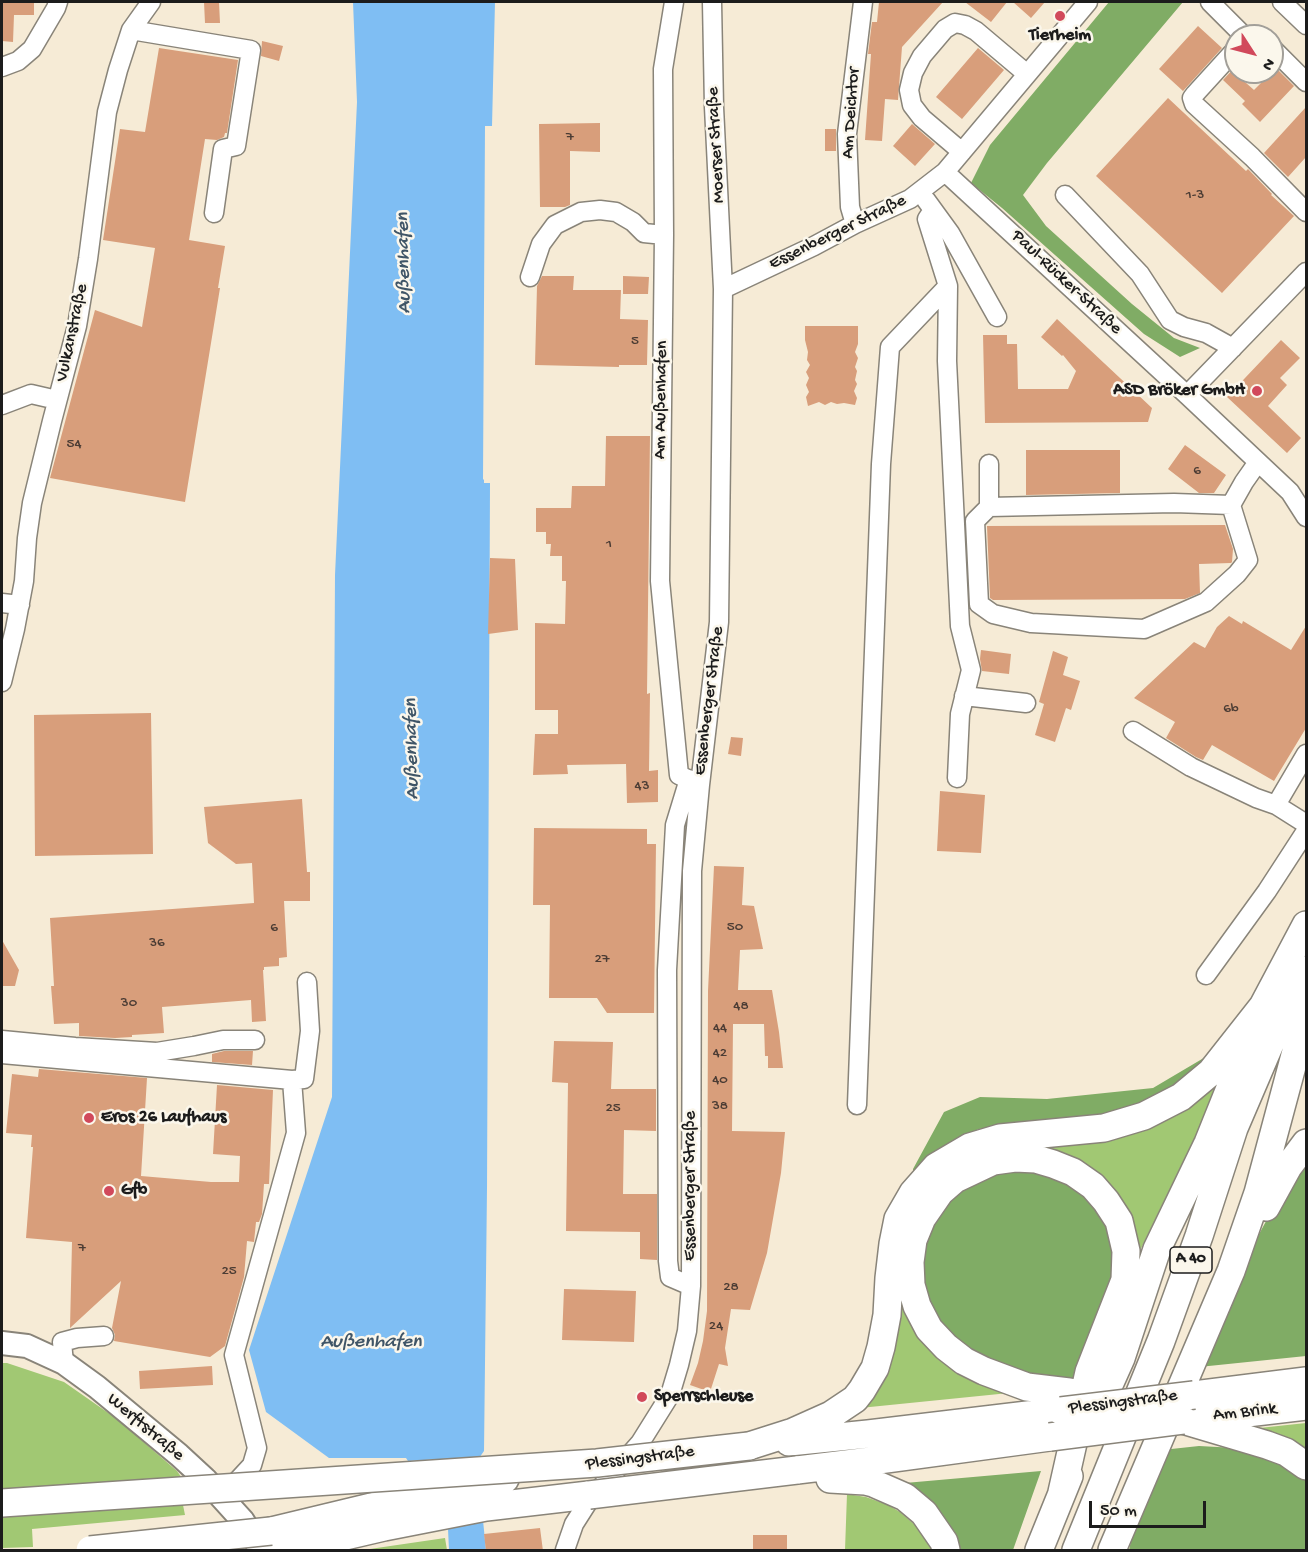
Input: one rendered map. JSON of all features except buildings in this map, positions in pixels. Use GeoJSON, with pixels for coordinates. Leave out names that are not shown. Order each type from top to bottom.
{"type":"FeatureCollection","features":[{"type":"Feature","properties":{"kind":"highway","name":"A 40"},"geometry":{"type":"LineString","coordinates":[[1039,1551],[1120,1358],[1157,1249],[1208,1143],[1263,1006],[1306,925]]}},
{"type":"Feature","properties":{"kind":"highway","name":"A 40"},"geometry":{"type":"LineString","coordinates":[[1076,1551],[1200,1236],[1234,1128],[1282,1016],[1306,970]]}},
{"type":"Feature","properties":{"kind":"highway"},"geometry":{"type":"LineString","coordinates":[[749,1446],[793,1432],[831,1415],[855,1399],[862,1390],[875,1368],[881,1347],[898,1219],[913,1193],[936,1167],[970,1147],[1000,1138],[1104,1128],[1143,1116],[1181,1097],[1211,1072],[1263,1006]]}},
{"type":"Feature","properties":{"kind":"highway"},"geometry":{"type":"LineString","coordinates":[[1112,1551],[1231,1271],[1258,1193],[1306,1014]]}},
{"type":"Feature","properties":{"kind":"highway"},"geometry":{"type":"LineString","coordinates":[[1231,1271],[1288,1167],[1306,1143]]}},
{"type":"Feature","properties":{"kind":"highway"},"geometry":{"type":"LineString","coordinates":[[1062,1492],[1089,1372],[1125,1280],[1126,1251],[1119,1221],[1106,1201],[1093,1186],[1073,1172],[1036,1159],[1015,1158],[993,1161],[955,1179],[940,1192],[922,1218],[913,1240],[910,1262],[911,1285],[917,1306],[929,1329],[946,1347],[964,1361],[984,1371],[1065,1401]]}},
{"type":"Feature","properties":{"kind":"highway","name":"Am Brink"},"geometry":{"type":"LineString","coordinates":[[1194,1395],[1306,1381]]}},
{"type":"Feature","properties":{"kind":"highway","name":"Plessingstraße"},"geometry":{"type":"LineString","coordinates":[[269,1544],[379,1506],[430,1492],[597,1463],[868,1434],[1065,1401],[1131,1401],[1194,1395]]}},
{"type":"Feature","properties":{"kind":"highway","name":"Am Brink"},"geometry":{"type":"LineString","coordinates":[[1183,1420],[1306,1406]]}},
{"type":"Feature","properties":{"kind":"highway"},"geometry":{"type":"LineString","coordinates":[[1183,1420],[1286,1452],[1306,1466]]}},
{"type":"Feature","properties":{"kind":"highway","name":"Plessingstraße"},"geometry":{"type":"LineString","coordinates":[[90,1551],[269,1544],[384,1527],[486,1507],[797,1470],[820,1479],[865,1481],[872,1472],[1050,1437],[1183,1420]]}},
{"type":"Feature","properties":{"kind":"highway"},"geometry":{"type":"LineString","coordinates":[[2,1503],[597,1463]]}},
{"type":"Feature","properties":{"kind":"highway"},"geometry":{"type":"LineString","coordinates":[[872,1472],[924,1514],[944,1542],[946,1551]]}},
{"type":"Feature","properties":{"kind":"highway"},"geometry":{"type":"LineString","coordinates":[[1122,1551],[1125,1519]]}},
{"type":"Feature","properties":{"kind":"main road","name":"Werftstraße"},"geometry":{"type":"LineString","coordinates":[[2,1343],[27,1346],[64,1363],[97,1387],[179,1455],[205,1479],[243,1521],[269,1544]]}},
{"type":"Feature","properties":{"kind":"street"},"geometry":{"type":"LineString","coordinates":[[2,67],[18,61],[32,49],[58,2]]}},
{"type":"Feature","properties":{"kind":"street","name":"Vulkanstraße"},"geometry":{"type":"LineString","coordinates":[[3,676],[11,604],[24,581],[32,503],[77,326],[107,112],[131,30],[151,2]]}},
{"type":"Feature","properties":{"kind":"street","name":"Am Außenhafen"},"geometry":{"type":"LineString","coordinates":[[674,2],[663,69],[664,235],[660,581],[679,775],[694,782]]}},
{"type":"Feature","properties":{"kind":"street","name":"Moerser Straße"},"geometry":{"type":"LineString","coordinates":[[712,2],[714,107],[723,289]]}},
{"type":"Feature","properties":{"kind":"street","name":"Am Deichtor"},"geometry":{"type":"LineString","coordinates":[[855,224],[850,207],[848,134],[863,2]]}},
{"type":"Feature","properties":{"kind":"street","name":"Essenberger Straße"},"geometry":{"type":"LineString","coordinates":[[565,1551],[574,1524],[583,1509],[640,1443],[670,1395],[680,1365],[687,1331],[691,1286],[694,782],[720,622],[723,289],[910,199],[920,192],[945,172],[1088,2]]}},
{"type":"Feature","properties":{"kind":"street"},"geometry":{"type":"LineString","coordinates":[[1210,2],[1233,24]]}},
{"type":"Feature","properties":{"kind":"street"},"geometry":{"type":"LineString","coordinates":[[1282,2],[1306,25]]}},
{"type":"Feature","properties":{"kind":"street"},"geometry":{"type":"LineString","coordinates":[[962,152],[922,118],[912,105],[909,90],[913,73],[922,56],[937,38],[955,23],[965,25],[976,31],[1027,74]]}},
{"type":"Feature","properties":{"kind":"street"},"geometry":{"type":"LineString","coordinates":[[131,30],[251,50],[236,146],[223,149],[214,213]]}},
{"type":"Feature","properties":{"kind":"street"},"geometry":{"type":"LineString","coordinates":[[1284,60],[1306,82]]}},
{"type":"Feature","properties":{"kind":"street"},"geometry":{"type":"LineString","coordinates":[[1224,62],[1192,98],[1194,104],[1252,157],[1306,212]]}},
{"type":"Feature","properties":{"kind":"street","name":"Paul-Rücker-Straße"},"geometry":{"type":"LineString","coordinates":[[945,172],[1290,492],[1306,518]]}},
{"type":"Feature","properties":{"kind":"street"},"geometry":{"type":"LineString","coordinates":[[920,192],[952,236],[997,317]]}},
{"type":"Feature","properties":{"kind":"street"},"geometry":{"type":"LineString","coordinates":[[1065,195],[1140,274],[1170,320],[1184,327],[1206,333],[1233,348]]}},
{"type":"Feature","properties":{"kind":"street"},"geometry":{"type":"LineString","coordinates":[[530,277],[541,244],[555,225],[581,212],[600,210],[616,212],[633,222],[644,233],[664,235]]}},
{"type":"Feature","properties":{"kind":"street"},"geometry":{"type":"LineString","coordinates":[[933,210],[927,219],[948,286],[947,362],[960,626],[971,670],[960,714],[957,778]]}},
{"type":"Feature","properties":{"kind":"street"},"geometry":{"type":"LineString","coordinates":[[1187,395],[1306,272]]}},
{"type":"Feature","properties":{"kind":"street"},"geometry":{"type":"LineString","coordinates":[[857,1105],[881,464],[890,347],[948,286]]}},
{"type":"Feature","properties":{"kind":"street"},"geometry":{"type":"LineString","coordinates":[[2,405],[31,394],[57,400]]}},
{"type":"Feature","properties":{"kind":"street"},"geometry":{"type":"LineString","coordinates":[[1231,505],[1174,503],[989,507],[975,521],[979,604],[993,614],[1031,623],[1144,628],[1206,602],[1237,574],[1248,560],[1231,505],[1258,462]]}},
{"type":"Feature","properties":{"kind":"street"},"geometry":{"type":"LineString","coordinates":[[989,464],[989,507]]}},
{"type":"Feature","properties":{"kind":"street"},"geometry":{"type":"LineString","coordinates":[[963,696],[1026,703]]}},
{"type":"Feature","properties":{"kind":"street"},"geometry":{"type":"LineString","coordinates":[[1133,731],[1191,767],[1276,805],[1306,824]]}},
{"type":"Feature","properties":{"kind":"street"},"geometry":{"type":"LineString","coordinates":[[1276,805],[1306,754]]}},
{"type":"Feature","properties":{"kind":"street"},"geometry":{"type":"LineString","coordinates":[[691,1286],[670,1277],[667,970],[675,825],[694,782]]}},
{"type":"Feature","properties":{"kind":"street"},"geometry":{"type":"LineString","coordinates":[[1206,975],[1267,891],[1306,831]]}},
{"type":"Feature","properties":{"kind":"street"},"geometry":{"type":"LineString","coordinates":[[2,1054],[292,1080],[304,1079],[310,1031],[307,982]]}},
{"type":"Feature","properties":{"kind":"street"},"geometry":{"type":"LineString","coordinates":[[2,1040],[157,1052],[223,1040],[255,1040]]}},
{"type":"Feature","properties":{"kind":"street"},"geometry":{"type":"LineString","coordinates":[[222,1497],[252,1465],[257,1448],[234,1355],[296,1133],[292,1080]]}},
{"type":"Feature","properties":{"kind":"street"},"geometry":{"type":"LineString","coordinates":[[64,1363],[62,1342],[77,1338],[104,1336]]}},
{"type":"Feature","properties":{"kind":"green space"},"geometry":{"type":"Polygon","coordinates":[[[1109,2],[1183,2],[1047,163],[1023,195],[1046,226],[1132,304],[1174,338],[1200,348],[1180,357],[1144,334],[971,183],[990,145],[1109,2]]]}},
{"type":"Feature","properties":{"kind":"green space"},"geometry":{"type":"Polygon","coordinates":[[[1224,1046],[1187,1082],[1114,1117],[979,1129],[933,1153],[913,1173],[913,1169],[944,1112],[980,1097],[1047,1099],[1153,1088],[1224,1046]]]}},
{"type":"Feature","properties":{"kind":"green space"},"geometry":{"type":"Polygon","coordinates":[[[1228,1069],[1135,1261],[954,1163],[1228,1069]]]}},
{"type":"Feature","properties":{"kind":"green space"},"geometry":{"type":"Polygon","coordinates":[[[1306,1154],[1306,1356],[1199,1367],[1250,1251],[1286,1184],[1306,1154]]]}},
{"type":"Feature","properties":{"kind":"green space"},"geometry":{"type":"Polygon","coordinates":[[[1001,1171],[1032,1171],[1060,1178],[1086,1197],[1105,1221],[1116,1252],[1114,1292],[1079,1379],[1056,1379],[1029,1375],[976,1353],[950,1335],[934,1311],[924,1286],[922,1260],[930,1227],[949,1199],[974,1182],[1001,1171]]]}},
{"type":"Feature","properties":{"kind":"green space"},"geometry":{"type":"Polygon","coordinates":[[[898,1257],[909,1307],[1009,1393],[860,1408],[898,1257]]]}},
{"type":"Feature","properties":{"kind":"green space"},"geometry":{"type":"Polygon","coordinates":[[[2,1363],[64,1382],[117,1419],[177,1471],[184,1481],[2,1493],[2,1363]]]}},
{"type":"Feature","properties":{"kind":"green space"},"geometry":{"type":"Polygon","coordinates":[[[1306,1423],[1306,1457],[1250,1429],[1306,1423]]]}},
{"type":"Feature","properties":{"kind":"green space"},"geometry":{"type":"Polygon","coordinates":[[[1199,1446],[1236,1448],[1262,1454],[1306,1481],[1306,1550],[1129,1550],[1162,1450],[1199,1446]]]}},
{"type":"Feature","properties":{"kind":"green space"},"geometry":{"type":"Polygon","coordinates":[[[1041,1471],[1013,1550],[957,1550],[905,1483],[1041,1471]]]}},
{"type":"Feature","properties":{"kind":"green space"},"geometry":{"type":"Polygon","coordinates":[[[847,1494],[866,1497],[900,1512],[915,1525],[932,1550],[845,1550],[847,1494]]]}},
{"type":"Feature","properties":{"kind":"green space"},"geometry":{"type":"Polygon","coordinates":[[[183,1505],[185,1515],[32,1529],[33,1547],[2,1548],[2,1516],[183,1505]]]}},
{"type":"Feature","properties":{"kind":"green space"},"geometry":{"type":"Polygon","coordinates":[[[445,1538],[447,1550],[363,1550],[445,1538]]]}},
{"type":"Feature","properties":{"kind":"water","name":"Außenhafen"},"geometry":{"type":"Polygon","coordinates":[[[353,2],[495,2],[492,126],[485,126],[483,479],[484,483],[490,483],[487,1188],[484,1451],[477,1461],[486,1550],[449,1550],[445,1465],[441,1459],[408,1461],[406,1458],[329,1458],[266,1412],[249,1350],[332,1097],[335,575],[357,102],[353,2]]]}},
{"type":"Feature","properties":{"kind":"place","name":"Tierheim"},"geometry":{"type":"Point","coordinates":[1060,16]}},
{"type":"Feature","properties":{"kind":"place","name":"ASD Bröker GmbH"},"geometry":{"type":"Point","coordinates":[1257,391]}},
{"type":"Feature","properties":{"kind":"place","name":"Eros 26 Laufhaus"},"geometry":{"type":"Point","coordinates":[89,1118]}},
{"type":"Feature","properties":{"kind":"place","name":"Gfb"},"geometry":{"type":"Point","coordinates":[109,1191]}},
{"type":"Feature","properties":{"kind":"place","name":"Sperrschleuse"},"geometry":{"type":"Point","coordinates":[642,1397]}}]}
